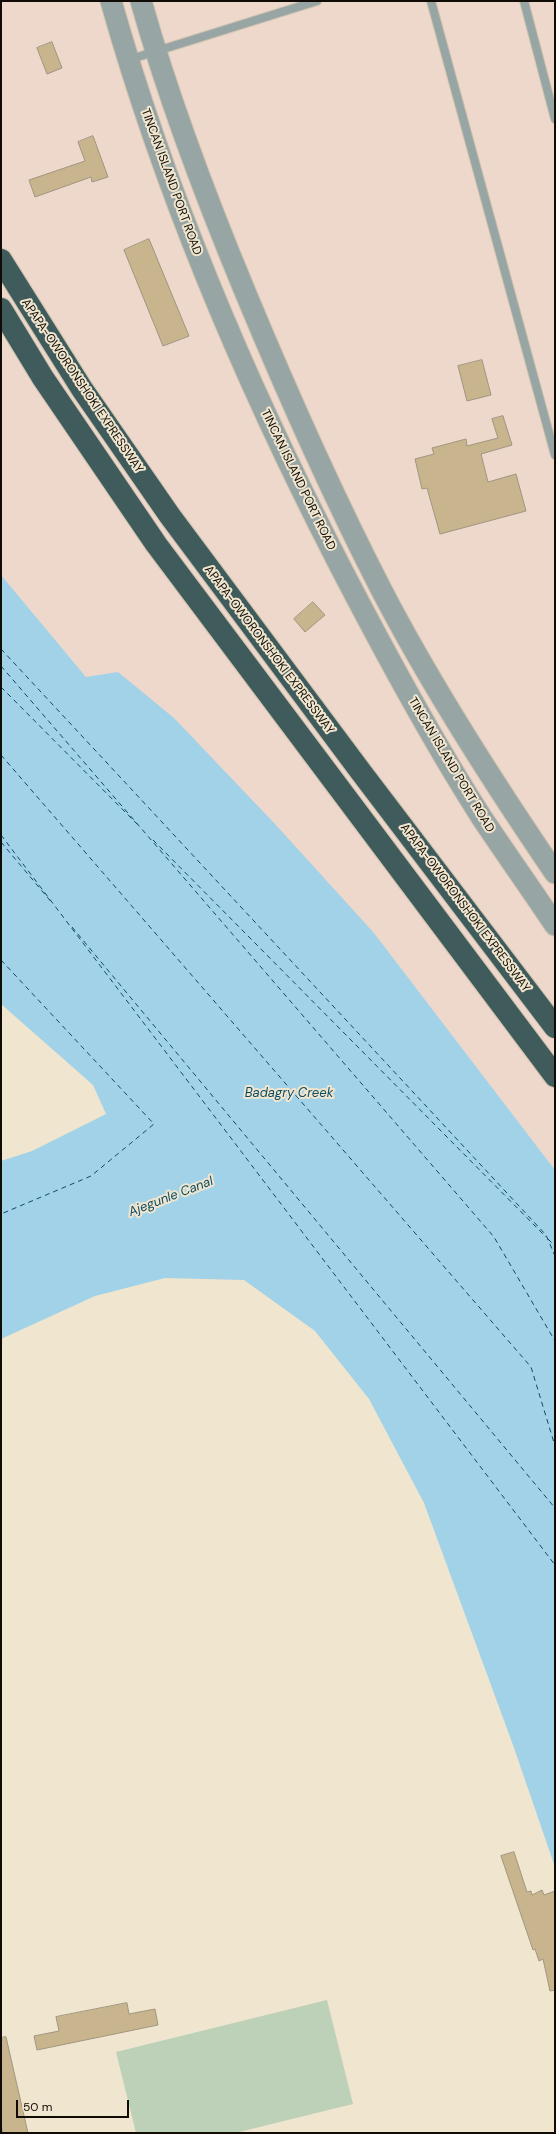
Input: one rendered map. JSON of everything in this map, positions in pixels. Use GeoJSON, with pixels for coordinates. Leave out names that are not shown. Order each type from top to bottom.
{"type":"FeatureCollection","features":[{"type":"Feature","properties":{"kind":"highway","name":"APAPA-OWORONSHOKI EXPRESSWAY"},"geometry":{"type":"LineString","coordinates":[[1,260],[82,389],[170,516],[361,772],[555,1027]]}},
{"type":"Feature","properties":{"kind":"highway","name":"APAPA-OWORONSHOKI EXPRESSWAY"},"geometry":{"type":"LineString","coordinates":[[1,309],[8,332],[43,378],[156,544],[555,1076]]}},
{"type":"Feature","properties":{"kind":"street","name":"TINCAN ISLAND PORT ROAD"},"geometry":{"type":"LineString","coordinates":[[111,1],[127,60],[156,146],[214,295],[261,405],[310,508],[414,705],[482,818],[555,925]]}},
{"type":"Feature","properties":{"kind":"street"},"geometry":{"type":"LineString","coordinates":[[141,1],[155,52],[218,226],[283,384],[336,497],[383,592],[439,691],[507,802],[555,873]]}},
{"type":"Feature","properties":{"kind":"lane"},"geometry":{"type":"LineString","coordinates":[[127,60],[317,1]]}},
{"type":"Feature","properties":{"kind":"lane"},"geometry":{"type":"LineString","coordinates":[[431,1],[555,455]]}},
{"type":"Feature","properties":{"kind":"lane"},"geometry":{"type":"LineString","coordinates":[[524,1],[555,119]]}},
{"type":"Feature","properties":{"kind":"shaded area"},"geometry":{"type":"Polygon","coordinates":[[[1,1],[555,1],[555,1170],[374,933],[86,677],[1,575],[1,1]]]}},
{"type":"Feature","properties":{"kind":"green space"},"geometry":{"type":"Polygon","coordinates":[[[327,2000],[353,2104],[235,2133],[136,2133],[116,2052],[327,2000]]]}},
{"type":"Feature","properties":{"kind":"water","name":"Badagry Creek"},"geometry":{"type":"Polygon","coordinates":[[[1,575],[86,677],[118,672],[174,718],[275,824],[374,933],[555,1170],[555,1867],[513,1745],[424,1503],[369,1399],[315,1331],[244,1280],[165,1278],[95,1296],[1,1339],[1,1161],[32,1151],[106,1114],[93,1085],[1,1004],[1,575]]]}},
{"type":"Feature","properties":{"kind":"building"},"geometry":{"type":"Polygon","coordinates":[[[52,42],[62,68],[47,74],[37,48],[52,42]]]}},
{"type":"Feature","properties":{"kind":"building"},"geometry":{"type":"Polygon","coordinates":[[[93,136],[108,177],[92,182],[91,177],[35,197],[29,180],[85,161],[78,142],[93,136]]]}},
{"type":"Feature","properties":{"kind":"building"},"geometry":{"type":"Polygon","coordinates":[[[149,239],[189,336],[163,346],[124,250],[149,239]]]}},
{"type":"Feature","properties":{"kind":"building"},"geometry":{"type":"Polygon","coordinates":[[[482,360],[491,395],[467,401],[458,366],[482,360]]]}},
{"type":"Feature","properties":{"kind":"building"},"geometry":{"type":"Polygon","coordinates":[[[503,416],[512,445],[481,454],[488,482],[516,474],[526,511],[440,534],[427,488],[422,489],[415,459],[434,454],[432,448],[466,439],[467,446],[498,438],[492,419],[503,416]]]}},
{"type":"Feature","properties":{"kind":"building"},"geometry":{"type":"Polygon","coordinates":[[[313,602],[325,615],[305,632],[294,619],[313,602]]]}},
{"type":"Feature","properties":{"kind":"building"},"geometry":{"type":"Polygon","coordinates":[[[514,1852],[527,1892],[531,1891],[532,1895],[542,1890],[544,1895],[555,1891],[555,1990],[550,1991],[543,1959],[539,1961],[535,1949],[533,1950],[501,1856],[514,1852]]]}},
{"type":"Feature","properties":{"kind":"building"},"geometry":{"type":"Polygon","coordinates":[[[127,2003],[129,2014],[155,2009],[158,2025],[37,2050],[34,2036],[59,2031],[56,2017],[127,2003]]]}},
{"type":"Feature","properties":{"kind":"building"},"geometry":{"type":"Polygon","coordinates":[[[6,2037],[28,2133],[3,2133],[1,2124],[1,2038],[6,2037]]]}},
{"type":"Feature","properties":{"kind":"ferry route"},"geometry":{"type":"LineString","coordinates":[[1,649],[546,1235],[555,1256]]}},
{"type":"Feature","properties":{"kind":"ferry route"},"geometry":{"type":"LineString","coordinates":[[1,666],[494,1237],[555,1341]]}},
{"type":"Feature","properties":{"kind":"ferry route"},"geometry":{"type":"LineString","coordinates":[[1,687],[138,825]]}},
{"type":"Feature","properties":{"kind":"ferry route"},"geometry":{"type":"LineString","coordinates":[[1,755],[531,1367],[555,1446]]}},
{"type":"Feature","properties":{"kind":"ferry route"},"geometry":{"type":"LineString","coordinates":[[1,835],[555,1565]]}},
{"type":"Feature","properties":{"kind":"ferry route"},"geometry":{"type":"LineString","coordinates":[[153,840],[546,1237]]}},
{"type":"Feature","properties":{"kind":"ferry route"},"geometry":{"type":"LineString","coordinates":[[1,842],[53,904]]}},
{"type":"Feature","properties":{"kind":"ferry route"},"geometry":{"type":"LineString","coordinates":[[72,927],[555,1508]]}},
{"type":"Feature","properties":{"kind":"ferry route"},"geometry":{"type":"LineString","coordinates":[[1,960],[154,1124],[91,1176],[1,1214]]}},
{"type":"Feature","properties":{"kind":"ferry route"},"geometry":{"type":"LineString","coordinates":[[548,1239],[555,1246]]}},
{"type":"Feature","properties":{"kind":"water label","name":"Ajegunle Canal"},"geometry":{"type":"Point","coordinates":[171,1197]}}]}
